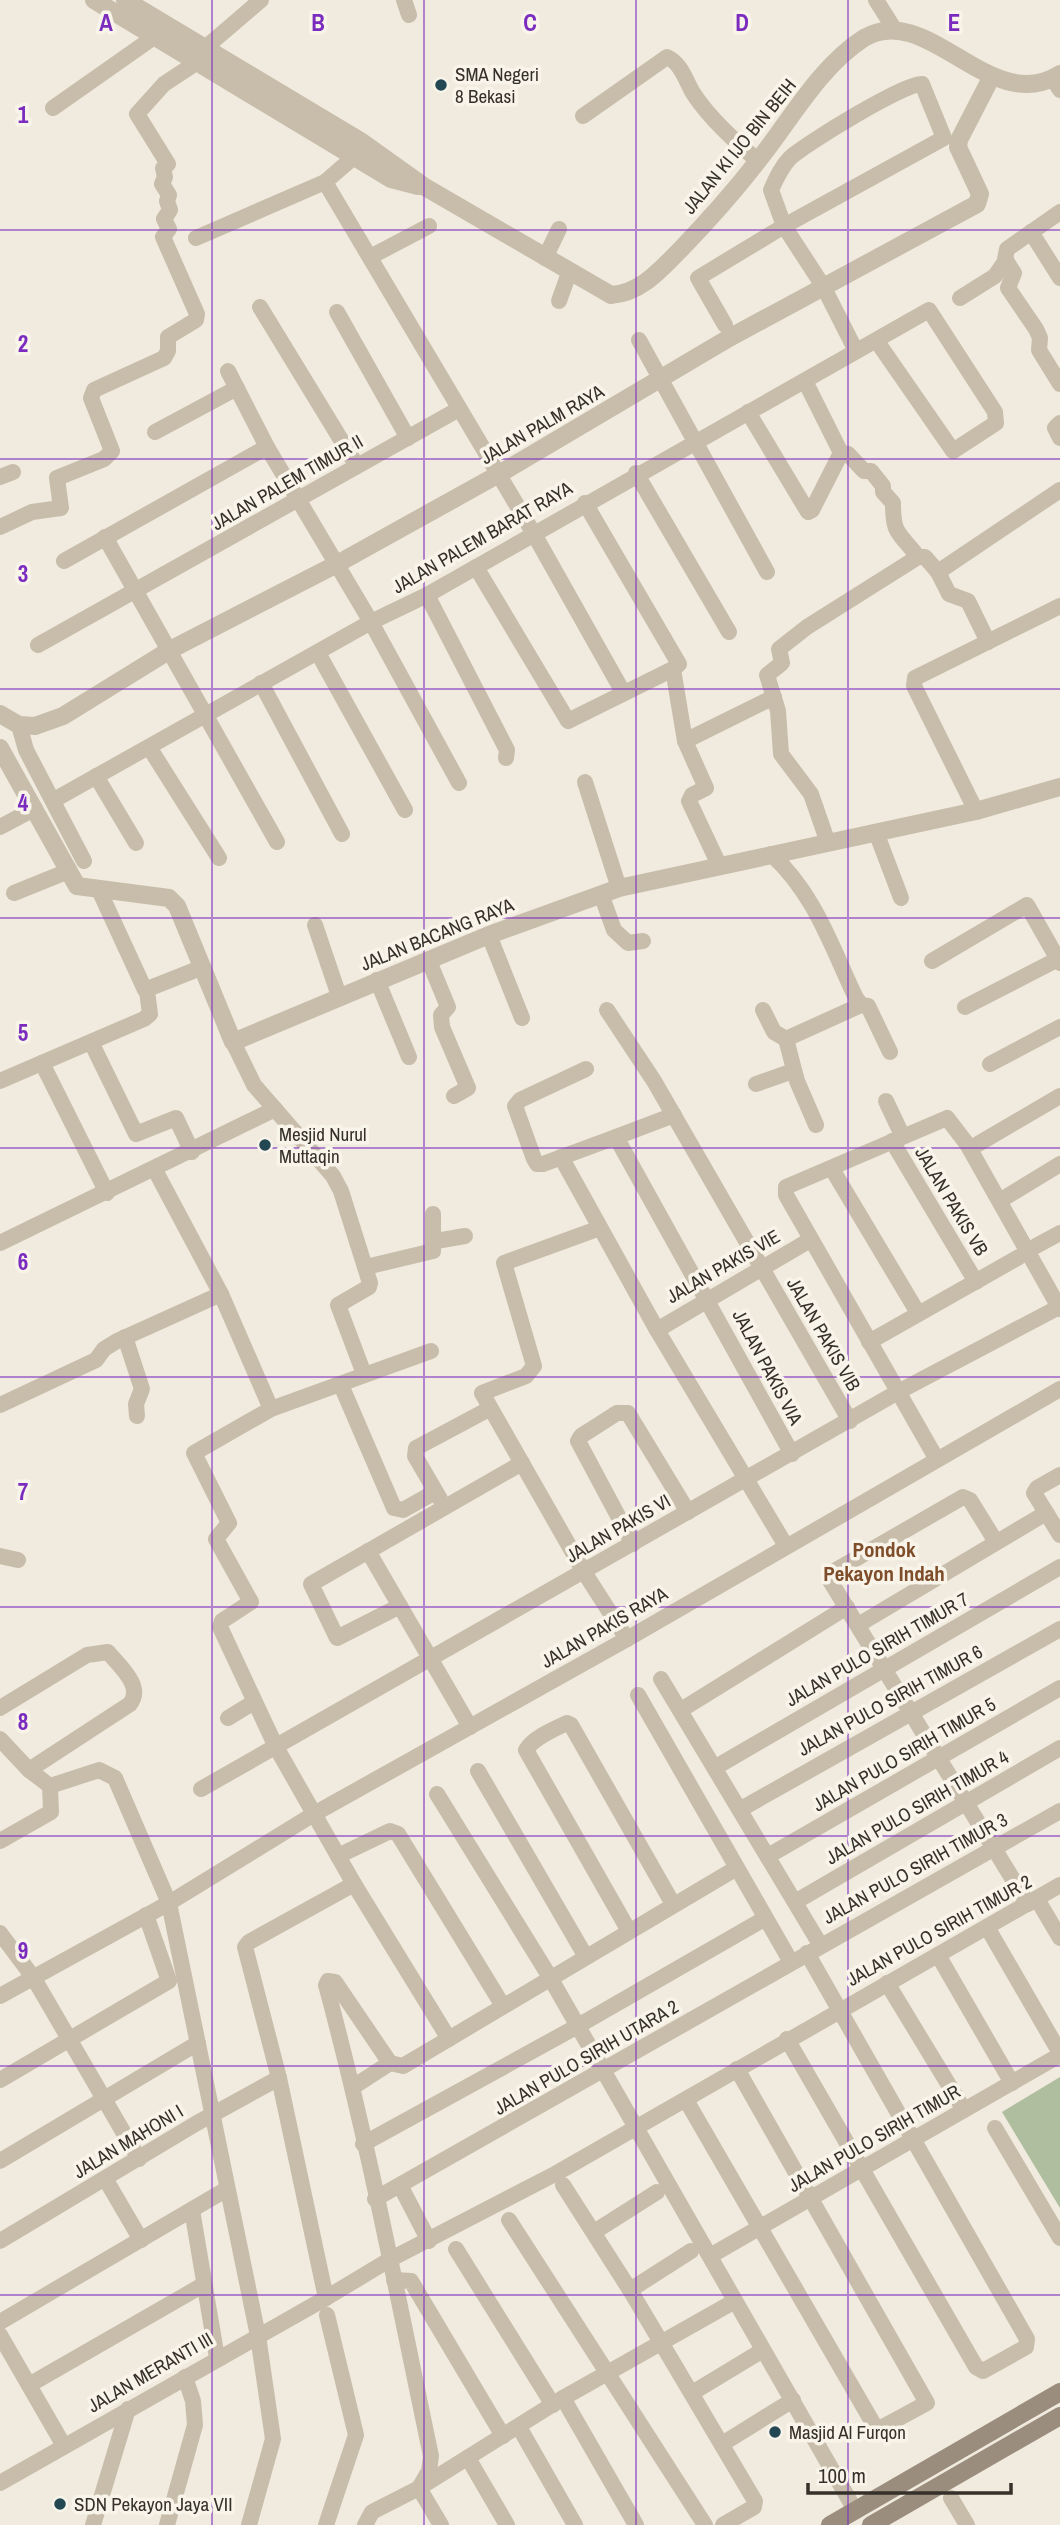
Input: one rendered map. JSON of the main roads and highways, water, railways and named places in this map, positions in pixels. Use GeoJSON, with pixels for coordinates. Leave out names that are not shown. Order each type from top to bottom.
{"type":"FeatureCollection","features":[{"type":"Feature","properties":{"kind":"main road"},"geometry":{"type":"LineString","coordinates":[[830,2525],[1060,2392]]}},
{"type":"Feature","properties":{"kind":"main road"},"geometry":{"type":"LineString","coordinates":[[871,2525],[1060,2416]]}},
{"type":"Feature","properties":{"kind":"place","name":"SMA Negeri 8 Bekasi"},"geometry":{"type":"Point","coordinates":[441,85]}},
{"type":"Feature","properties":{"kind":"place","name":"Mesjid Nurul Muttaqin"},"geometry":{"type":"Point","coordinates":[265,1145]}},
{"type":"Feature","properties":{"kind":"place","name":"Masjid Al Furqon"},"geometry":{"type":"Point","coordinates":[775,2432]}},
{"type":"Feature","properties":{"kind":"place","name":"SDN Pekayon Jaya VII"},"geometry":{"type":"Point","coordinates":[60,2504]}},
{"type":"Feature","properties":{"kind":"district","name":"Pondok Pekayon Indah"},"geometry":{"type":"Point","coordinates":[884,1562]}}]}
